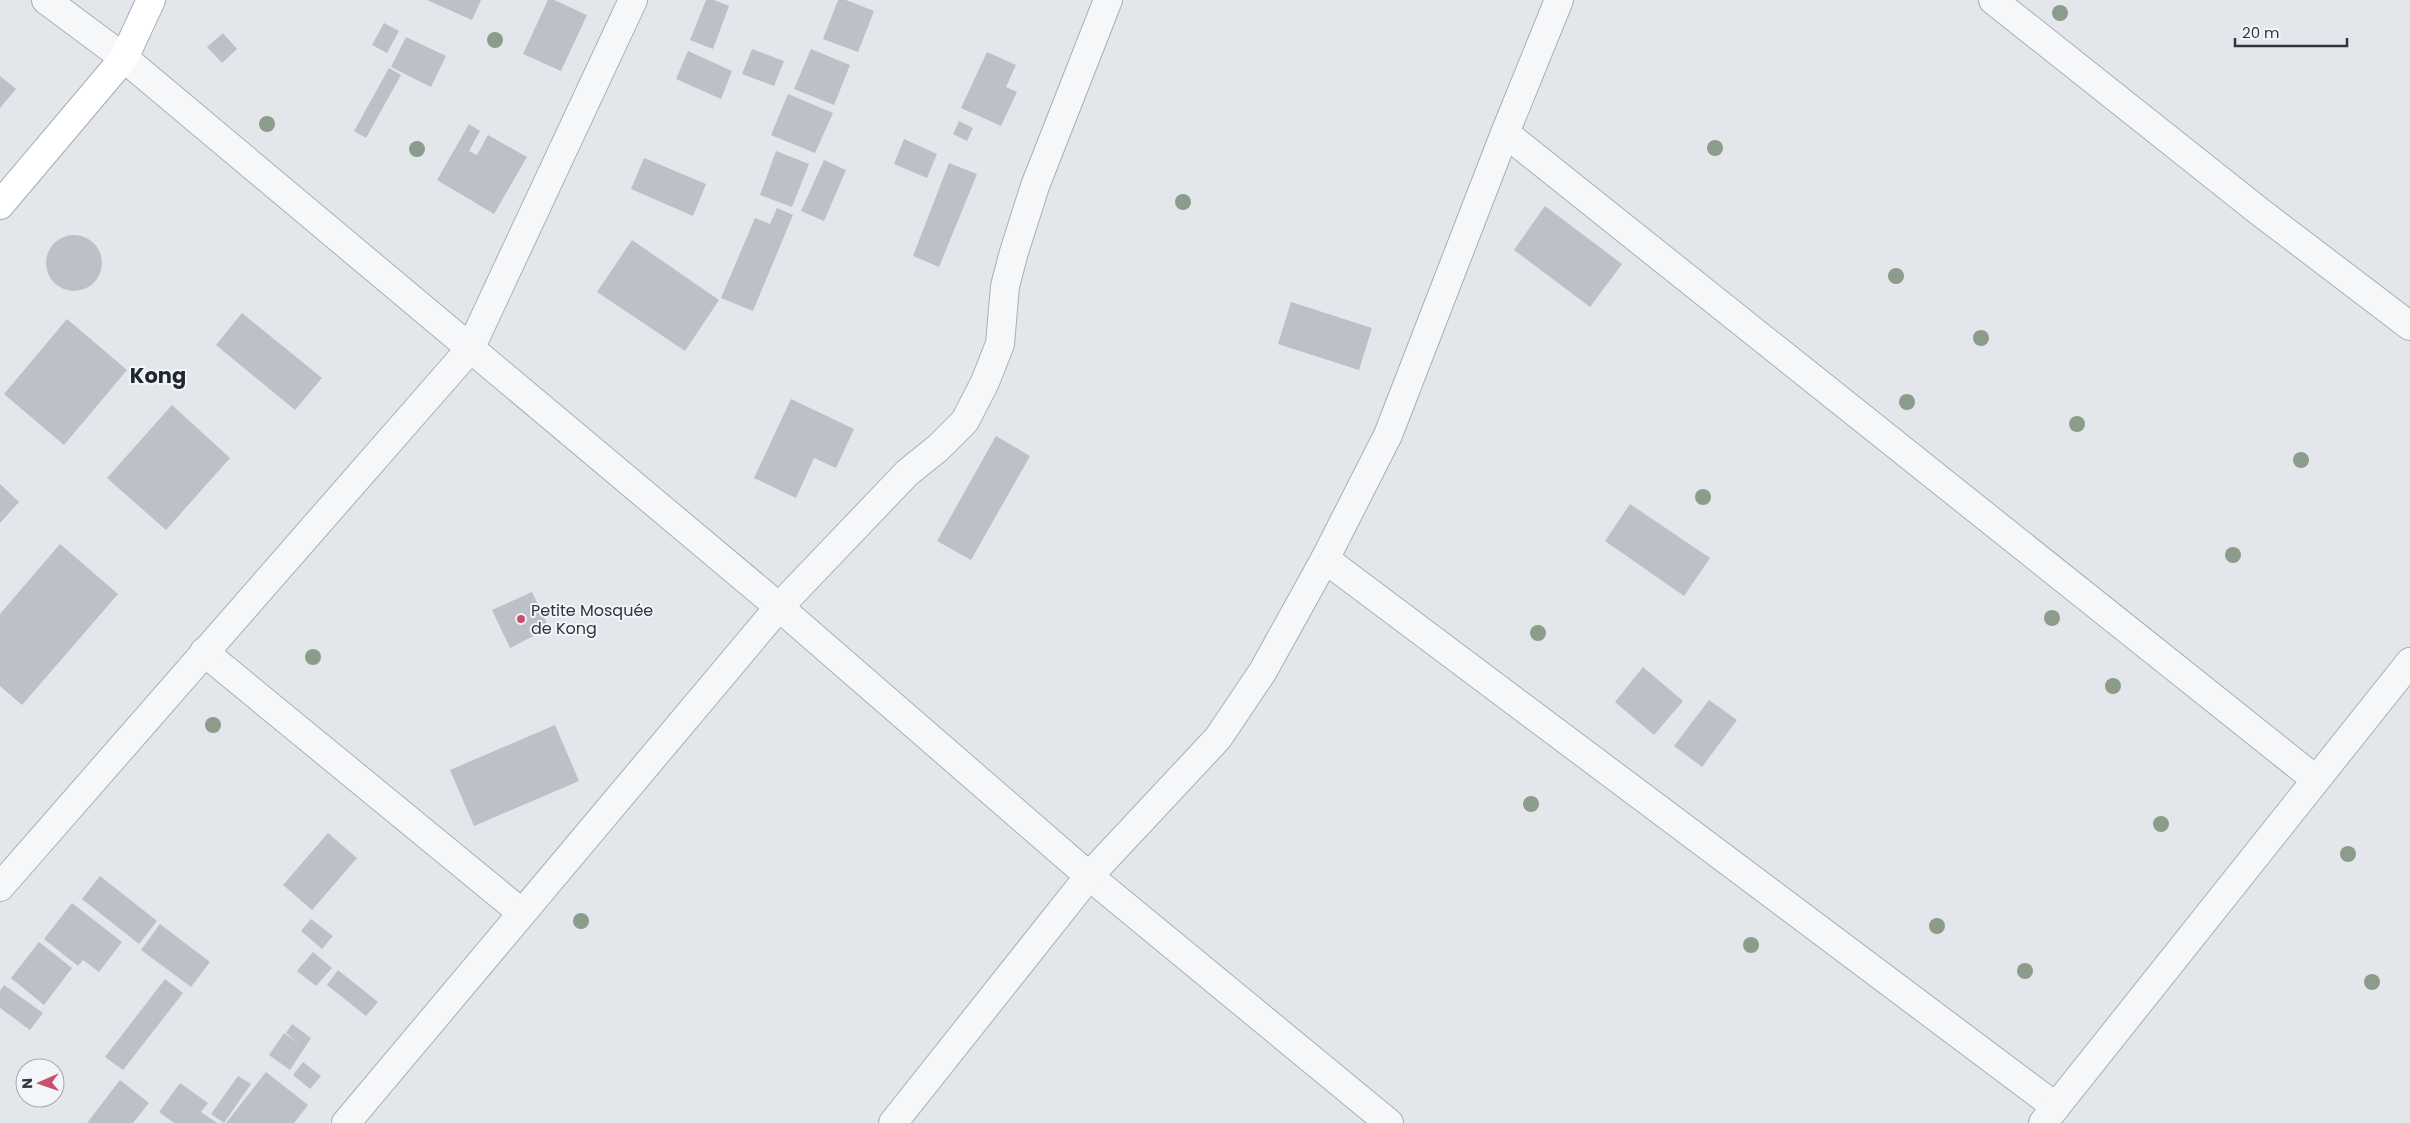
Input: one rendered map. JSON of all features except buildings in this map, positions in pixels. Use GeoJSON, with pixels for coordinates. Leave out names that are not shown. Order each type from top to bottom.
{"type":"FeatureCollection","features":[{"type":"Feature","properties":{"kind":"main road"},"geometry":{"type":"LineString","coordinates":[[0,205],[124,58],[150,0]]}},
{"type":"Feature","properties":{"kind":"street"},"geometry":{"type":"LineString","coordinates":[[46,0],[124,58],[779,607],[1089,876],[1389,1123]]}},
{"type":"Feature","properties":{"kind":"street"},"geometry":{"type":"LineString","coordinates":[[0,887],[470,348],[634,0]]}},
{"type":"Feature","properties":{"kind":"street"},"geometry":{"type":"LineString","coordinates":[[346,1123],[779,607],[907,473],[938,448],[965,422],[985,382],[1000,344],[1005,286],[1035,186],[1108,0]]}},
{"type":"Feature","properties":{"kind":"street"},"geometry":{"type":"LineString","coordinates":[[892,1123],[1089,876],[1218,738],[1263,671],[1325,559],[1388,435],[1505,133],[1559,0]]}},
{"type":"Feature","properties":{"kind":"street"},"geometry":{"type":"LineString","coordinates":[[1993,0],[2260,212],[2410,326]]}},
{"type":"Feature","properties":{"kind":"street"},"geometry":{"type":"LineString","coordinates":[[1505,133],[2315,779]]}},
{"type":"Feature","properties":{"kind":"street"},"geometry":{"type":"LineString","coordinates":[[1325,559],[2050,1115],[2315,779],[2410,662]]}},
{"type":"Feature","properties":{"kind":"street"},"geometry":{"type":"LineString","coordinates":[[204,652],[522,913]]}},
{"type":"Feature","properties":{"kind":"place","name":"Petite Mosquée de Kong"},"geometry":{"type":"Point","coordinates":[521,619]}},
{"type":"Feature","properties":{"kind":"district","name":"Kong"},"geometry":{"type":"Point","coordinates":[158,375]}}]}
